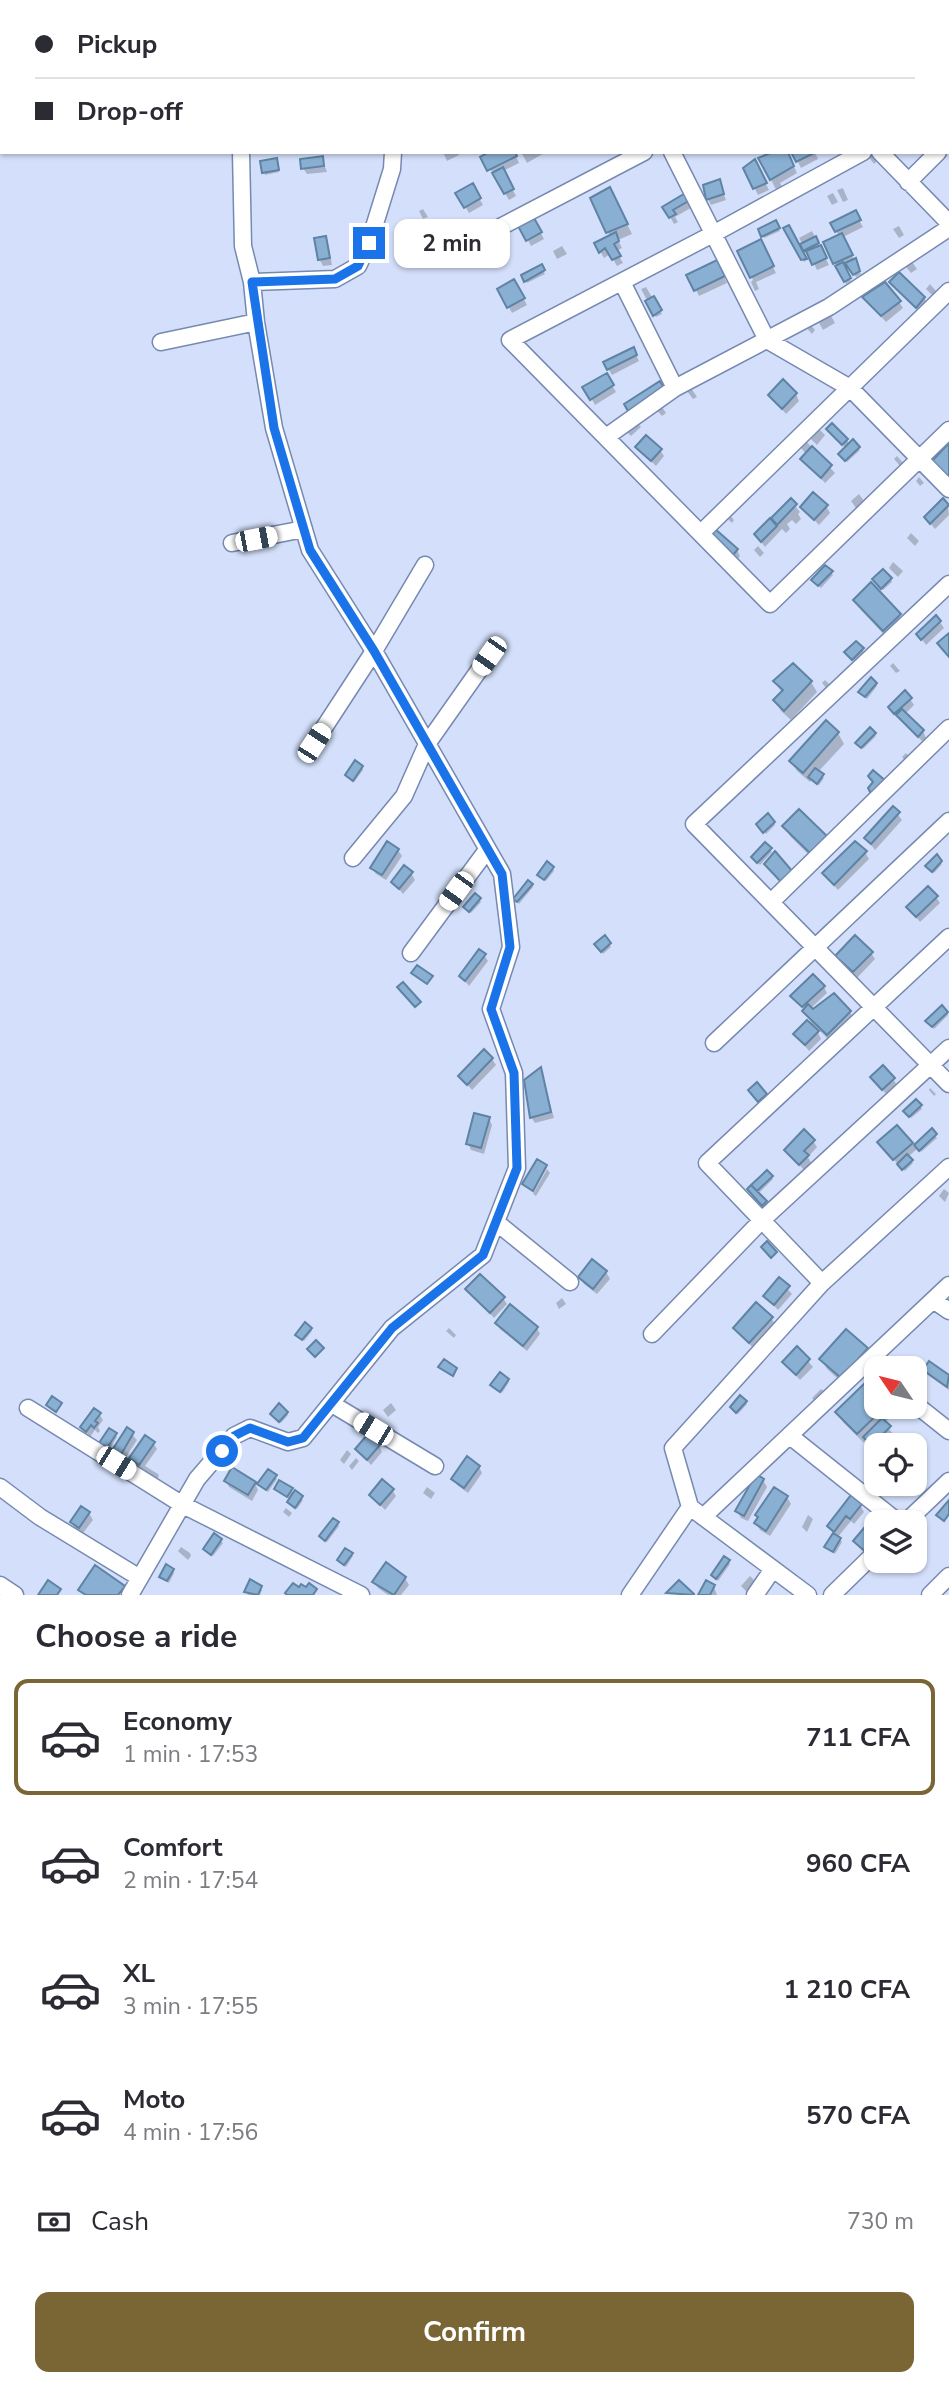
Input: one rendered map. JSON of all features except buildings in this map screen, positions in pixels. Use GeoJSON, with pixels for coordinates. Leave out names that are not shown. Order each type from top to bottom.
{"type":"FeatureCollection","features":[{"type":"Feature","properties":{"kind":"street"},"geometry":{"type":"LineString","coordinates":[[130,1595],[197,1479],[234,1436],[250,1428],[288,1442],[303,1438],[392,1328],[483,1255],[517,1168],[514,1073],[491,1009],[510,947],[502,874],[374,651],[310,550],[274,428],[252,282],[243,246],[241,154]]}},
{"type":"Feature","properties":{"kind":"street"},"geometry":{"type":"LineString","coordinates":[[252,282],[335,279],[358,266],[369,243],[392,169],[393,154]]}},
{"type":"Feature","properties":{"kind":"street"},"geometry":{"type":"LineString","coordinates":[[443,257],[640,154]]}},
{"type":"Feature","properties":{"kind":"street"},"geometry":{"type":"LineString","coordinates":[[673,154],[767,340],[850,388],[949,489]]}},
{"type":"Feature","properties":{"kind":"street"},"geometry":{"type":"LineString","coordinates":[[859,154],[510,340],[770,604],[949,430]]}},
{"type":"Feature","properties":{"kind":"street"},"geometry":{"type":"LineString","coordinates":[[606,437],[675,388],[829,307],[949,226],[882,154]]}},
{"type":"Feature","properties":{"kind":"street"},"geometry":{"type":"LineString","coordinates":[[908,182],[936,154]]}},
{"type":"Feature","properties":{"kind":"street"},"geometry":{"type":"LineString","coordinates":[[622,282],[675,388]]}},
{"type":"Feature","properties":{"kind":"street"},"geometry":{"type":"LineString","coordinates":[[701,533],[949,291]]}},
{"type":"Feature","properties":{"kind":"street"},"geometry":{"type":"LineString","coordinates":[[162,341],[256,322]]}},
{"type":"Feature","properties":{"kind":"street"},"geometry":{"type":"LineString","coordinates":[[232,543],[304,529]]}},
{"type":"Feature","properties":{"kind":"street"},"geometry":{"type":"LineString","coordinates":[[314,743],[374,651],[425,565]]}},
{"type":"Feature","properties":{"kind":"street"},"geometry":{"type":"LineString","coordinates":[[949,584],[694,824],[949,1084]]}},
{"type":"Feature","properties":{"kind":"street"},"geometry":{"type":"LineString","coordinates":[[353,858],[404,796],[427,744],[489,656]]}},
{"type":"Feature","properties":{"kind":"street"},"geometry":{"type":"LineString","coordinates":[[771,902],[943,734],[949,752]]}},
{"type":"Feature","properties":{"kind":"street"},"geometry":{"type":"LineString","coordinates":[[714,1043],[949,821]]}},
{"type":"Feature","properties":{"kind":"street"},"geometry":{"type":"LineString","coordinates":[[411,953],[487,850]]}},
{"type":"Feature","properties":{"kind":"street"},"geometry":{"type":"LineString","coordinates":[[822,1283],[707,1163],[949,937]]}},
{"type":"Feature","properties":{"kind":"street"},"geometry":{"type":"LineString","coordinates":[[652,1334],[762,1220],[949,1048]]}},
{"type":"Feature","properties":{"kind":"street"},"geometry":{"type":"LineString","coordinates":[[808,1595],[697,1512],[673,1448],[822,1283],[949,1167]]}},
{"type":"Feature","properties":{"kind":"street"},"geometry":{"type":"LineString","coordinates":[[496,1222],[570,1282]]}},
{"type":"Feature","properties":{"kind":"street"},"geometry":{"type":"LineString","coordinates":[[883,1356],[949,1285]]}},
{"type":"Feature","properties":{"kind":"street"},"geometry":{"type":"LineString","coordinates":[[933,1300],[949,1311]]}},
{"type":"Feature","properties":{"kind":"street"},"geometry":{"type":"LineString","coordinates":[[630,1595],[697,1512],[864,1375]]}},
{"type":"Feature","properties":{"kind":"street"},"geometry":{"type":"LineString","coordinates":[[331,1404],[435,1466]]}},
{"type":"Feature","properties":{"kind":"street"},"geometry":{"type":"LineString","coordinates":[[28,1408],[183,1505],[361,1595]]}},
{"type":"Feature","properties":{"kind":"street"},"geometry":{"type":"LineString","coordinates":[[928,1414],[949,1431]]}},
{"type":"Feature","properties":{"kind":"street"},"geometry":{"type":"LineString","coordinates":[[790,1436],[883,1510]]}},
{"type":"Feature","properties":{"kind":"street"},"geometry":{"type":"LineString","coordinates":[[918,1510],[949,1480]]}},
{"type":"Feature","properties":{"kind":"street"},"geometry":{"type":"LineString","coordinates":[[0,1487],[40,1517],[140,1578]]}},
{"type":"Feature","properties":{"kind":"street"},"geometry":{"type":"LineString","coordinates":[[832,1595],[864,1564]]}},
{"type":"Feature","properties":{"kind":"street"},"geometry":{"type":"LineString","coordinates":[[755,1595],[773,1569]]}},
{"type":"Feature","properties":{"kind":"street"},"geometry":{"type":"LineString","coordinates":[[929,1595],[949,1576]]}},
{"type":"Feature","properties":{"kind":"street"},"geometry":{"type":"LineString","coordinates":[[0,1585],[15,1595]]}},
{"type":"Feature","properties":{"kind":"route"},"geometry":{"type":"LineString","coordinates":[[222,1451],[234,1436],[250,1428],[288,1442],[303,1438],[392,1328],[483,1255],[517,1168],[514,1073],[491,1009],[510,947],[502,874],[374,651],[310,550],[274,428],[256,322],[252,282],[335,279],[358,266],[369,243]]}}]}
